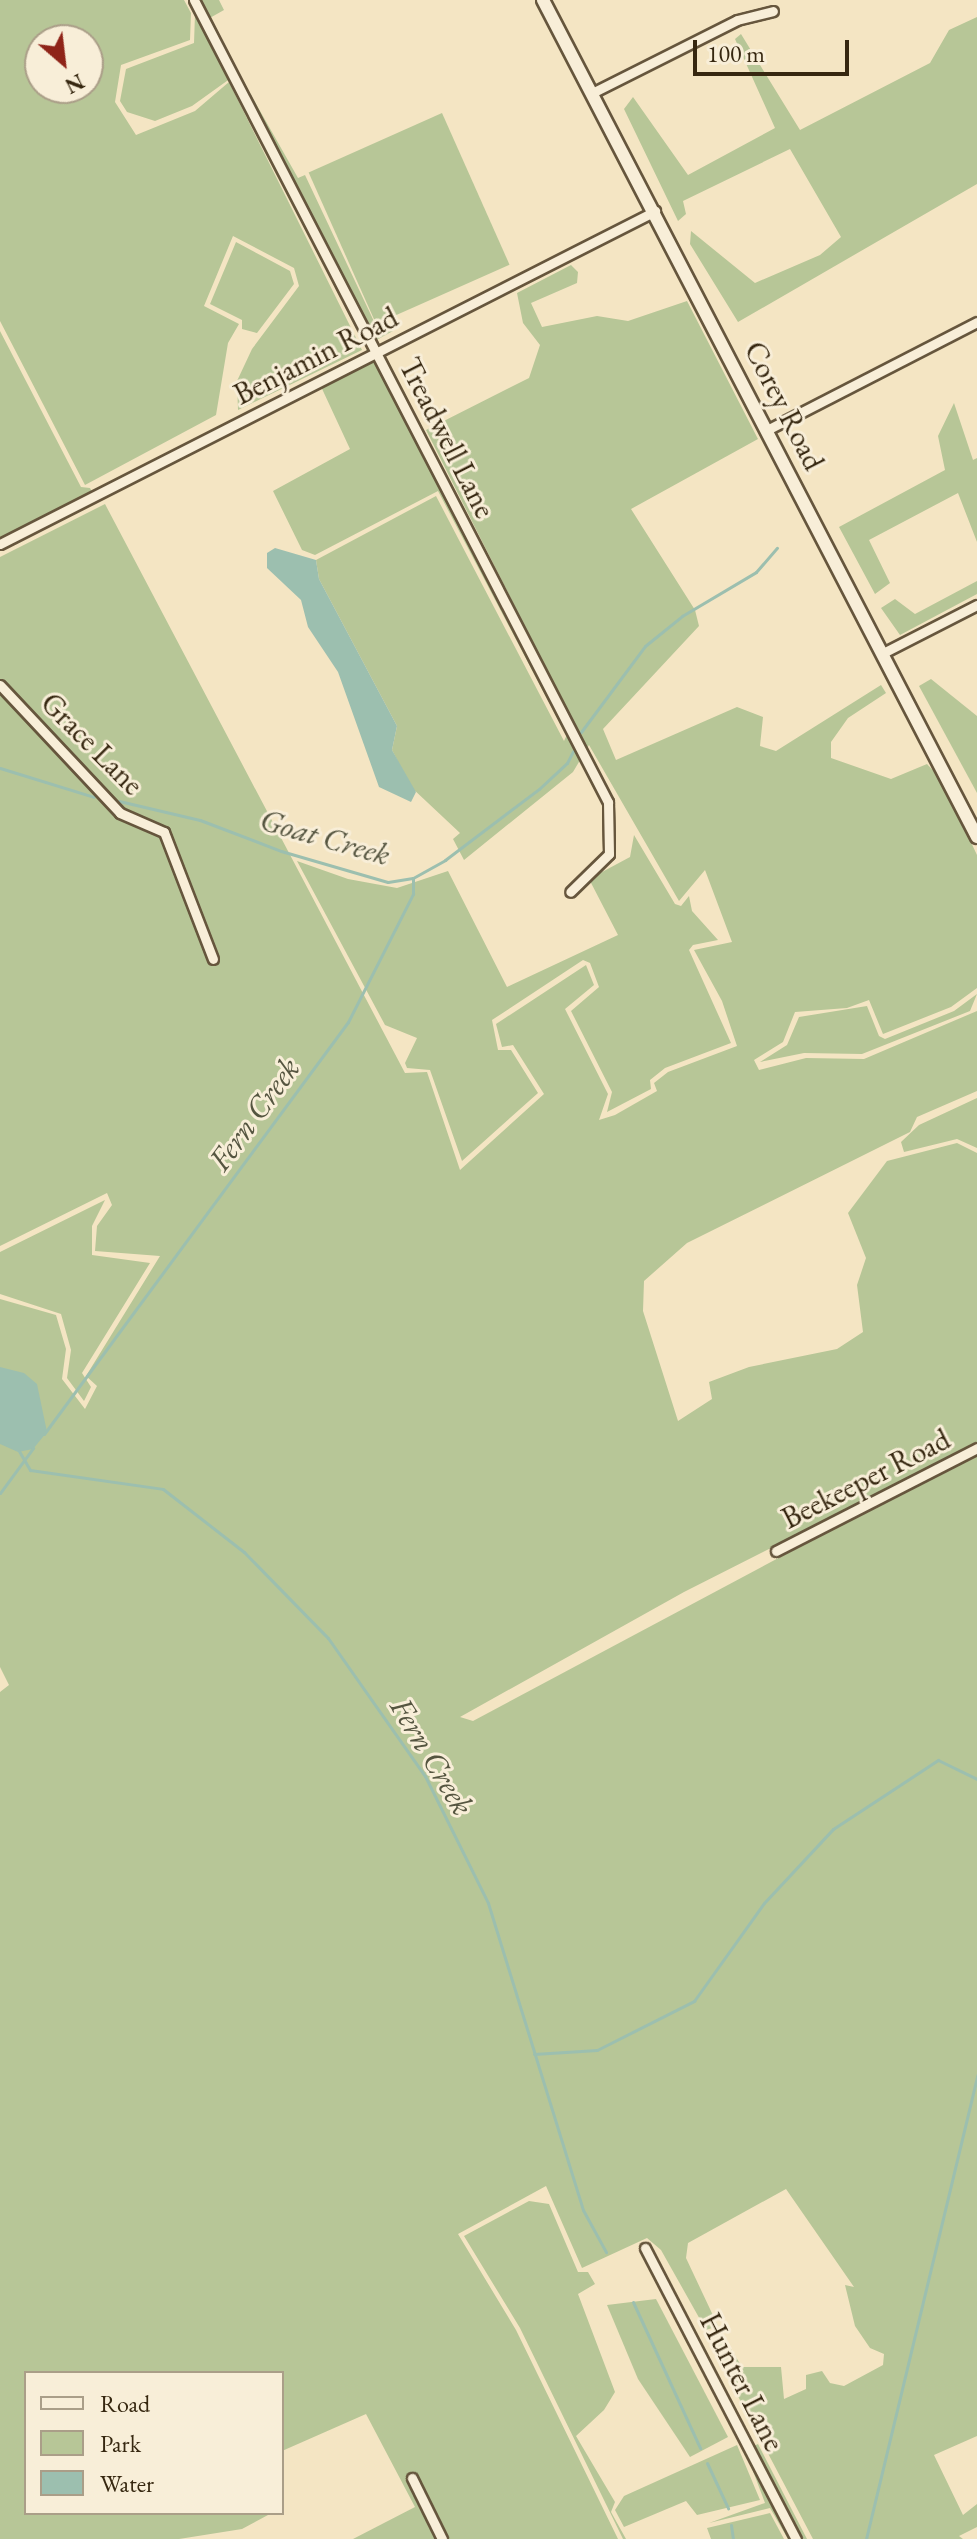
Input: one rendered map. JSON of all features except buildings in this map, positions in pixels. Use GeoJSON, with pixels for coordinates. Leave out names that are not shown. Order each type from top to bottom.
{"type":"FeatureCollection","features":[{"type":"Feature","properties":{"kind":"street","name":"Treadwell Lane"},"geometry":{"type":"LineString","coordinates":[[194,0],[608,802],[609,854],[570,892]]}},
{"type":"Feature","properties":{"kind":"street","name":"Corey Road"},"geometry":{"type":"LineString","coordinates":[[543,0],[977,837]]}},
{"type":"Feature","properties":{"kind":"street"},"geometry":{"type":"LineString","coordinates":[[592,93],[737,20],[773,11]]}},
{"type":"Feature","properties":{"kind":"street","name":"Benjamin Road"},"geometry":{"type":"LineString","coordinates":[[0,544],[655,211]]}},
{"type":"Feature","properties":{"kind":"street"},"geometry":{"type":"LineString","coordinates":[[767,430],[977,322]]}},
{"type":"Feature","properties":{"kind":"street"},"geometry":{"type":"LineString","coordinates":[[883,653],[977,605]]}},
{"type":"Feature","properties":{"kind":"street","name":"Grace Lane"},"geometry":{"type":"LineString","coordinates":[[0,685],[120,813],[164,832],[213,959]]}},
{"type":"Feature","properties":{"kind":"street","name":"Beekeeper Road"},"geometry":{"type":"LineString","coordinates":[[776,1551],[977,1448]]}},
{"type":"Feature","properties":{"kind":"street","name":"Hunter Lane"},"geometry":{"type":"LineString","coordinates":[[645,2248],[796,2539]]}},
{"type":"Feature","properties":{"kind":"street"},"geometry":{"type":"LineString","coordinates":[[412,2478],[442,2539]]}},
{"type":"Feature","properties":{"kind":"green space"},"geometry":{"type":"Polygon","coordinates":[[[0,0],[184,0],[191,13],[190,40],[121,65],[115,102],[136,135],[195,111],[229,82],[362,350],[238,410],[237,381],[252,349],[299,286],[294,268],[233,236],[204,306],[239,324],[228,343],[216,415],[85,485],[0,321],[0,0]]]}},
{"type":"Feature","properties":{"kind":"green space"},"geometry":{"type":"Polygon","coordinates":[[[189,0],[219,0],[224,10],[208,19],[298,178],[305,175],[379,332],[393,331],[371,343],[567,723],[564,731],[438,491],[315,555],[302,550],[273,491],[350,449],[317,378],[365,354],[369,344],[231,78],[192,106],[155,121],[127,112],[120,101],[126,69],[194,43],[195,14],[189,0]]]}},
{"type":"Feature","properties":{"kind":"green space"},"geometry":{"type":"Polygon","coordinates":[[[977,17],[977,184],[738,322],[690,244],[691,231],[755,283],[820,255],[841,237],[790,149],[683,201],[686,214],[678,221],[624,109],[633,97],[688,175],[775,128],[735,39],[741,34],[800,130],[930,63],[949,30],[977,17]]]}},
{"type":"Feature","properties":{"kind":"green space"},"geometry":{"type":"Polygon","coordinates":[[[442,113],[510,265],[376,324],[309,172],[442,113]]]}},
{"type":"Feature","properties":{"kind":"green space"},"geometry":{"type":"Polygon","coordinates":[[[236,242],[290,271],[294,284],[257,333],[242,329],[242,320],[210,304],[236,242]]]}},
{"type":"Feature","properties":{"kind":"green space"},"geometry":{"type":"Polygon","coordinates":[[[571,265],[578,272],[577,283],[531,303],[542,327],[597,316],[628,321],[687,301],[758,439],[631,509],[695,610],[699,626],[603,729],[616,760],[737,707],[763,717],[760,746],[776,751],[881,685],[886,693],[848,718],[831,742],[831,758],[891,779],[927,764],[941,779],[977,855],[977,988],[951,1007],[883,1034],[869,1000],[847,1008],[795,1012],[783,1042],[754,1060],[759,1070],[806,1058],[864,1059],[977,1011],[977,1091],[917,1117],[910,1132],[687,1243],[644,1281],[643,1311],[678,1421],[712,1399],[709,1382],[749,1367],[837,1349],[863,1332],[857,1285],[866,1258],[848,1213],[887,1161],[957,1143],[977,1153],[977,1444],[684,1592],[460,1717],[473,1721],[977,1452],[977,2436],[934,2455],[963,2515],[977,2504],[977,2527],[959,2536],[963,2539],[813,2539],[710,2343],[723,2336],[742,2367],[781,2367],[784,2399],[806,2389],[806,2375],[822,2371],[830,2383],[844,2386],[883,2365],[884,2354],[870,2348],[855,2326],[845,2285],[854,2287],[786,2189],[688,2243],[686,2258],[718,2326],[706,2330],[661,2250],[647,2238],[582,2268],[546,2186],[458,2234],[516,2330],[618,2539],[353,2539],[415,2507],[366,2414],[284,2450],[284,2371],[24,2371],[24,2515],[268,2515],[242,2529],[179,2539],[0,2539],[0,1692],[9,1685],[0,1667],[0,1299],[56,1315],[66,1349],[62,1379],[85,1409],[97,1386],[86,1376],[160,1256],[95,1251],[97,1226],[112,1205],[107,1193],[0,1246],[0,557],[105,504],[405,1073],[427,1072],[460,1170],[544,1094],[513,1045],[502,1047],[496,1024],[586,965],[594,985],[565,1009],[608,1094],[599,1120],[615,1115],[657,1091],[654,1083],[668,1072],[737,1046],[722,1001],[694,950],[732,942],[705,870],[679,901],[589,745],[573,772],[464,860],[453,839],[460,833],[411,787],[392,750],[397,726],[319,579],[316,560],[436,496],[564,741],[573,722],[426,430],[529,378],[540,345],[523,323],[517,293],[571,265]]]}},
{"type":"Feature","properties":{"kind":"green space"},"geometry":{"type":"Polygon","coordinates":[[[0,331],[81,487],[90,488],[97,502],[0,551],[0,331]]]}},
{"type":"Feature","properties":{"kind":"green space"},"geometry":{"type":"Polygon","coordinates":[[[954,403],[973,460],[977,458],[977,542],[958,493],[869,540],[890,583],[875,594],[839,527],[945,470],[938,436],[954,403]]]}},
{"type":"Feature","properties":{"kind":"green space"},"geometry":{"type":"Polygon","coordinates":[[[977,581],[977,594],[900,635],[881,608],[895,599],[915,614],[977,581]]]}},
{"type":"Feature","properties":{"kind":"green space"},"geometry":{"type":"Polygon","coordinates":[[[931,679],[977,716],[977,793],[919,686],[931,679]]]}},
{"type":"Feature","properties":{"kind":"green space"},"geometry":{"type":"Polygon","coordinates":[[[634,835],[675,904],[681,906],[689,896],[692,911],[718,940],[693,945],[689,950],[731,1043],[665,1068],[650,1080],[651,1089],[607,1112],[612,1092],[571,1011],[599,987],[590,963],[583,960],[492,1020],[498,1050],[511,1050],[538,1093],[462,1161],[430,1070],[407,1068],[405,1063],[417,1038],[385,1025],[297,861],[348,879],[397,888],[448,871],[507,987],[618,935],[589,879],[630,857],[634,835]]]}},
{"type":"Feature","properties":{"kind":"green space"},"geometry":{"type":"Polygon","coordinates":[[[977,994],[970,1011],[862,1054],[804,1053],[760,1062],[787,1045],[799,1017],[867,1006],[879,1036],[885,1039],[954,1011],[977,994]]]}},
{"type":"Feature","properties":{"kind":"green space"},"geometry":{"type":"Polygon","coordinates":[[[977,1098],[977,1148],[957,1139],[904,1152],[901,1142],[919,1125],[977,1098]]]}},
{"type":"Feature","properties":{"kind":"green space"},"geometry":{"type":"Polygon","coordinates":[[[105,1200],[92,1226],[92,1255],[150,1263],[82,1373],[91,1387],[84,1401],[67,1378],[71,1350],[61,1314],[0,1294],[0,1252],[105,1200]]]}},
{"type":"Feature","properties":{"kind":"green space"},"geometry":{"type":"Polygon","coordinates":[[[529,2201],[549,2204],[578,2272],[588,2272],[595,2284],[578,2294],[615,2392],[604,2410],[576,2436],[615,2502],[611,2512],[626,2539],[623,2539],[520,2328],[464,2236],[529,2201]]]}},
{"type":"Feature","properties":{"kind":"green space"},"geometry":{"type":"Polygon","coordinates":[[[656,2299],[728,2437],[690,2457],[638,2379],[607,2305],[656,2299]]]}},
{"type":"Feature","properties":{"kind":"green space"},"geometry":{"type":"Polygon","coordinates":[[[758,2444],[807,2539],[788,2539],[770,2508],[709,2523],[765,2503],[745,2450],[758,2444]]]}},
{"type":"Feature","properties":{"kind":"green space"},"geometry":{"type":"Polygon","coordinates":[[[737,2445],[760,2500],[697,2515],[686,2501],[624,2527],[615,2510],[624,2496],[737,2445]]]}},
{"type":"Feature","properties":{"kind":"green space"},"geometry":{"type":"Polygon","coordinates":[[[770,2513],[784,2539],[711,2539],[707,2528],[770,2513]]]}},
{"type":"Feature","properties":{"kind":"water"},"geometry":{"type":"Polygon","coordinates":[[[275,548],[316,560],[319,579],[397,726],[392,750],[416,792],[411,802],[379,787],[338,672],[308,627],[301,600],[267,568],[267,553],[275,548]]]}},
{"type":"Feature","properties":{"kind":"water"},"geometry":{"type":"Polygon","coordinates":[[[0,1367],[24,1373],[37,1384],[47,1432],[33,1449],[18,1452],[0,1444],[0,1367]]]}},
{"type":"Feature","properties":{"kind":"waterway","name":"Goat Creek"},"geometry":{"type":"LineString","coordinates":[[581,732],[645,646],[682,616],[756,572],[777,548]]}},
{"type":"Feature","properties":{"kind":"waterway","name":"Goat Creek"},"geometry":{"type":"LineString","coordinates":[[119,801],[200,820],[281,851],[388,882],[413,878],[445,860],[539,789],[567,763],[573,751]]}},
{"type":"Feature","properties":{"kind":"waterway","name":"Goat Creek"},"geometry":{"type":"LineString","coordinates":[[0,768],[94,797]]}},
{"type":"Feature","properties":{"kind":"waterway","name":"Fern Creek"},"geometry":{"type":"LineString","coordinates":[[44,1434],[348,1022],[413,894],[413,878]]}},
{"type":"Feature","properties":{"kind":"waterway","name":"Fern Creek"},"geometry":{"type":"LineString","coordinates":[[0,1493],[33,1448]]}},
{"type":"Feature","properties":{"kind":"waterway","name":"Fern Creek"},"geometry":{"type":"LineString","coordinates":[[19,1451],[30,1470],[163,1489],[244,1552],[328,1638],[425,1776],[488,1903],[583,2210],[606,2252]]}},
{"type":"Feature","properties":{"kind":"waterway"},"geometry":{"type":"LineString","coordinates":[[534,2054],[597,2050],[694,2001],[764,1903],[833,1829],[938,1760],[977,1779]]}},
{"type":"Feature","properties":{"kind":"waterway"},"geometry":{"type":"LineString","coordinates":[[866,2539],[977,2075]]}},
{"type":"Feature","properties":{"kind":"waterway","name":"Fern Creek"},"geometry":{"type":"LineString","coordinates":[[633,2302],[700,2448]]}},
{"type":"Feature","properties":{"kind":"waterway","name":"Fern Creek"},"geometry":{"type":"LineString","coordinates":[[707,2463],[728,2508]]}},
{"type":"Feature","properties":{"kind":"waterway","name":"Fern Creek"},"geometry":{"type":"LineString","coordinates":[[731,2525],[733,2539]]}}]}
